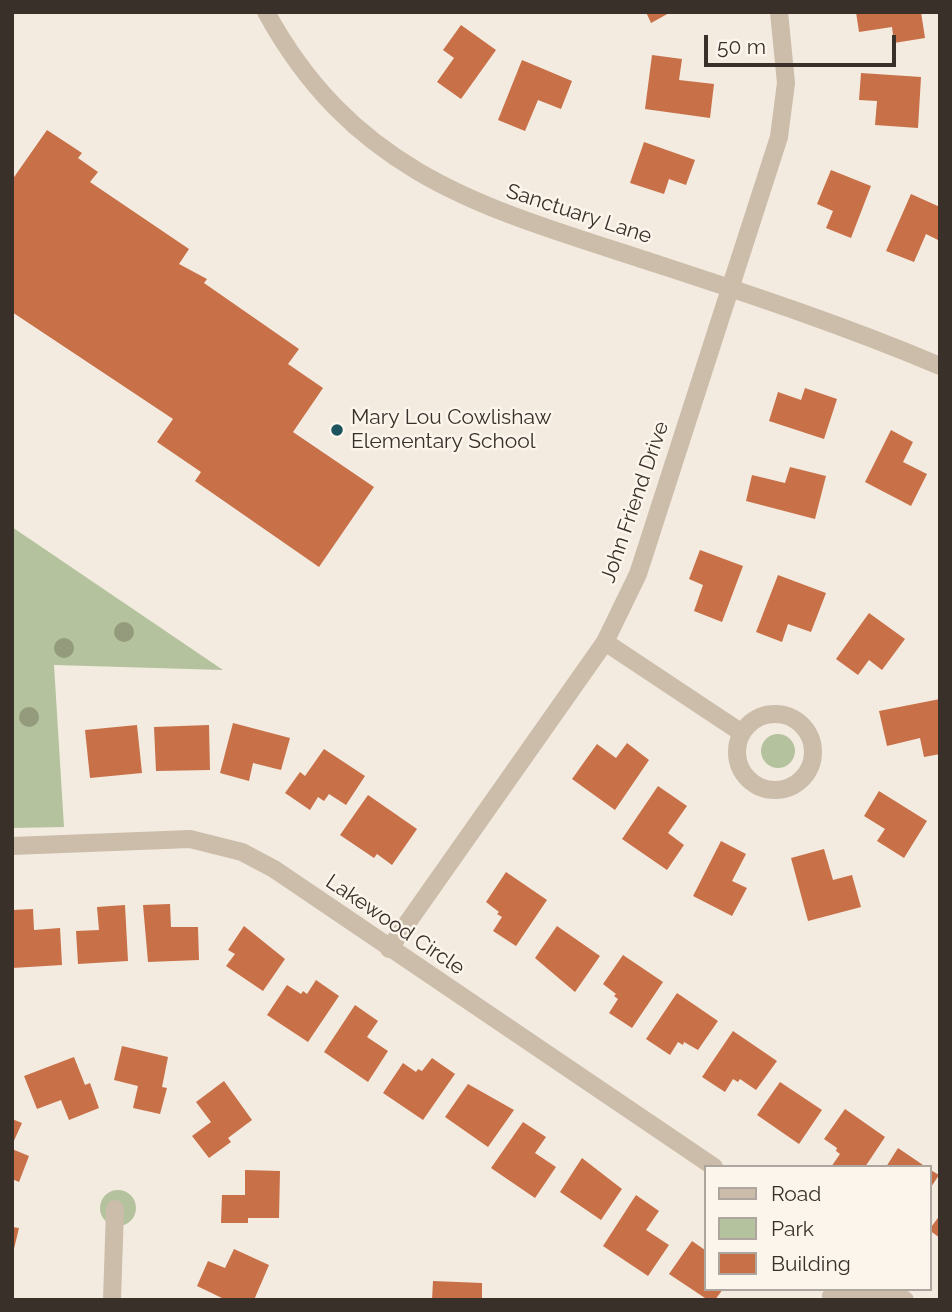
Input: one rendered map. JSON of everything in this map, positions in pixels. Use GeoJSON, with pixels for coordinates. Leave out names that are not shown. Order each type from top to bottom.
{"type":"FeatureCollection","features":[{"type":"Feature","properties":{"kind":"street","name":"Sanctuary Lane"},"geometry":{"type":"LineString","coordinates":[[266,12],[309,78],[349,120],[376,144],[426,178],[504,213],[825,319],[940,366]]}},
{"type":"Feature","properties":{"kind":"street","name":"John Friend Drive"},"geometry":{"type":"LineString","coordinates":[[389,949],[605,642],[638,574],[779,137],[786,83],[779,12]]}},
{"type":"Feature","properties":{"kind":"street"},"geometry":{"type":"LineString","coordinates":[[605,642],[742,733]]}},
{"type":"Feature","properties":{"kind":"street"},"geometry":{"type":"LineString","coordinates":[[761,716],[788,716],[808,732],[813,757],[809,770],[792,786],[768,790],[757,785],[740,768],[737,744],[742,733],[761,716]]}},
{"type":"Feature","properties":{"kind":"street","name":"Lakewood Circle"},"geometry":{"type":"LineString","coordinates":[[12,846],[190,839],[242,852],[274,869],[711,1165]]}},
{"type":"Feature","properties":{"kind":"street"},"geometry":{"type":"LineString","coordinates":[[113,1300],[115,1209]]}},
{"type":"Feature","properties":{"kind":"street"},"geometry":{"type":"LineString","coordinates":[[830,1295],[868,1291]]}},
{"type":"Feature","properties":{"kind":"green space"},"geometry":{"type":"Polygon","coordinates":[[[12,527],[223,670],[54,665],[64,827],[12,828],[12,527]]]}},
{"type":"Feature","properties":{"kind":"green space"},"geometry":{"type":"Polygon","coordinates":[[[778,734],[790,739],[795,751],[790,763],[778,768],[766,763],[761,751],[766,739],[778,734]]]}},
{"type":"Feature","properties":{"kind":"green space"},"geometry":{"type":"Polygon","coordinates":[[[118,1190],[131,1195],[136,1208],[131,1221],[118,1226],[105,1221],[100,1208],[105,1195],[118,1190]]]}},
{"type":"Feature","properties":{"kind":"building"},"geometry":{"type":"Polygon","coordinates":[[[646,12],[671,12],[651,23],[646,12]]]}},
{"type":"Feature","properties":{"kind":"building"},"geometry":{"type":"Polygon","coordinates":[[[856,12],[921,12],[925,38],[894,43],[892,27],[859,32],[856,12]]]}},
{"type":"Feature","properties":{"kind":"building"},"geometry":{"type":"Polygon","coordinates":[[[461,25],[496,50],[461,99],[437,82],[454,58],[443,50],[461,25]]]}},
{"type":"Feature","properties":{"kind":"building"},"geometry":{"type":"Polygon","coordinates":[[[652,55],[682,59],[679,80],[714,84],[710,118],[645,109],[652,55]]]}},
{"type":"Feature","properties":{"kind":"building"},"geometry":{"type":"Polygon","coordinates":[[[522,60],[572,81],[561,109],[538,100],[525,131],[498,120],[522,60]]]}},
{"type":"Feature","properties":{"kind":"building"},"geometry":{"type":"Polygon","coordinates":[[[861,73],[921,77],[918,128],[875,125],[877,101],[859,100],[861,73]]]}},
{"type":"Feature","properties":{"kind":"building"},"geometry":{"type":"Polygon","coordinates":[[[47,130],[82,153],[78,158],[98,172],[90,182],[189,249],[179,264],[207,279],[204,283],[299,349],[288,364],[323,388],[293,432],[374,487],[319,567],[195,481],[201,472],[157,442],[173,419],[12,312],[12,180],[47,130]]]}},
{"type":"Feature","properties":{"kind":"building"},"geometry":{"type":"Polygon","coordinates":[[[644,142],[695,160],[686,185],[669,179],[664,194],[630,183],[644,142]]]}},
{"type":"Feature","properties":{"kind":"building"},"geometry":{"type":"Polygon","coordinates":[[[831,170],[871,186],[851,238],[826,228],[833,211],[817,204],[831,170]]]}},
{"type":"Feature","properties":{"kind":"building"},"geometry":{"type":"Polygon","coordinates":[[[911,194],[940,207],[938,240],[926,234],[914,262],[886,251],[911,194]]]}},
{"type":"Feature","properties":{"kind":"building"},"geometry":{"type":"Polygon","coordinates":[[[805,388],[837,399],[824,439],[769,421],[778,392],[801,400],[805,388]]]}},
{"type":"Feature","properties":{"kind":"building"},"geometry":{"type":"Polygon","coordinates":[[[891,430],[913,442],[903,462],[927,474],[911,506],[865,482],[891,430]]]}},
{"type":"Feature","properties":{"kind":"building"},"geometry":{"type":"Polygon","coordinates":[[[790,467],[826,476],[815,519],[746,501],[752,475],[785,483],[790,467]]]}},
{"type":"Feature","properties":{"kind":"building"},"geometry":{"type":"Polygon","coordinates":[[[700,550],[743,566],[722,622],[694,611],[703,585],[689,579],[700,550]]]}},
{"type":"Feature","properties":{"kind":"building"},"geometry":{"type":"Polygon","coordinates":[[[778,575],[826,593],[811,632],[788,624],[782,642],[756,632],[778,575]]]}},
{"type":"Feature","properties":{"kind":"building"},"geometry":{"type":"Polygon","coordinates":[[[869,613],[905,639],[882,670],[869,660],[858,675],[836,659],[869,613]]]}},
{"type":"Feature","properties":{"kind":"building"},"geometry":{"type":"Polygon","coordinates":[[[940,699],[940,754],[924,757],[920,738],[887,746],[879,711],[940,699]]]}},
{"type":"Feature","properties":{"kind":"building"},"geometry":{"type":"Polygon","coordinates":[[[233,723],[290,738],[281,770],[253,763],[249,781],[220,773],[233,723]]]}},
{"type":"Feature","properties":{"kind":"building"},"geometry":{"type":"Polygon","coordinates":[[[137,725],[142,773],[90,778],[85,730],[137,725]]]}},
{"type":"Feature","properties":{"kind":"building"},"geometry":{"type":"Polygon","coordinates":[[[209,725],[210,770],[156,771],[154,727],[209,725]]]}},
{"type":"Feature","properties":{"kind":"building"},"geometry":{"type":"Polygon","coordinates":[[[627,743],[649,760],[615,810],[572,779],[597,744],[616,758],[627,743]]]}},
{"type":"Feature","properties":{"kind":"building"},"geometry":{"type":"Polygon","coordinates":[[[324,749],[365,776],[346,805],[329,794],[324,801],[318,797],[310,810],[285,793],[300,772],[305,776],[324,749]]]}},
{"type":"Feature","properties":{"kind":"building"},"geometry":{"type":"Polygon","coordinates":[[[658,786],[687,806],[668,833],[684,845],[667,870],[622,839],[658,786]]]}},
{"type":"Feature","properties":{"kind":"building"},"geometry":{"type":"Polygon","coordinates":[[[879,791],[927,821],[904,858],[877,841],[885,829],[864,816],[879,791]]]}},
{"type":"Feature","properties":{"kind":"building"},"geometry":{"type":"Polygon","coordinates":[[[368,795],[417,829],[392,865],[377,854],[374,858],[340,835],[368,795]]]}},
{"type":"Feature","properties":{"kind":"building"},"geometry":{"type":"Polygon","coordinates":[[[721,841],[746,854],[732,881],[747,888],[732,916],[693,896],[721,841]]]}},
{"type":"Feature","properties":{"kind":"building"},"geometry":{"type":"Polygon","coordinates":[[[824,849],[833,880],[852,875],[861,907],[808,921],[791,858],[824,849]]]}},
{"type":"Feature","properties":{"kind":"building"},"geometry":{"type":"Polygon","coordinates":[[[506,872],[547,900],[516,946],[493,931],[502,917],[486,902],[506,872]]]}},
{"type":"Feature","properties":{"kind":"building"},"geometry":{"type":"Polygon","coordinates":[[[170,904],[171,927],[198,927],[199,960],[148,962],[143,905],[170,904]]]}},
{"type":"Feature","properties":{"kind":"building"},"geometry":{"type":"Polygon","coordinates":[[[125,905],[128,961],[78,964],[76,931],[99,930],[97,907],[125,905]]]}},
{"type":"Feature","properties":{"kind":"building"},"geometry":{"type":"Polygon","coordinates":[[[33,909],[34,930],[60,928],[62,965],[12,968],[12,910],[33,909]]]}},
{"type":"Feature","properties":{"kind":"building"},"geometry":{"type":"Polygon","coordinates":[[[244,926],[285,959],[263,991],[226,966],[235,954],[228,950],[244,926]]]}},
{"type":"Feature","properties":{"kind":"building"},"geometry":{"type":"Polygon","coordinates":[[[557,926],[600,956],[575,992],[535,958],[557,926]]]}},
{"type":"Feature","properties":{"kind":"building"},"geometry":{"type":"Polygon","coordinates":[[[623,955],[663,982],[632,1028],[609,1013],[618,999],[614,996],[616,994],[603,984],[623,955]]]}},
{"type":"Feature","properties":{"kind":"building"},"geometry":{"type":"Polygon","coordinates":[[[316,980],[339,996],[308,1042],[267,1015],[287,985],[301,994],[303,991],[307,994],[316,980]]]}},
{"type":"Feature","properties":{"kind":"building"},"geometry":{"type":"Polygon","coordinates":[[[677,993],[718,1021],[698,1050],[684,1042],[683,1045],[678,1042],[670,1055],[646,1039],[677,993]]]}},
{"type":"Feature","properties":{"kind":"building"},"geometry":{"type":"Polygon","coordinates":[[[355,1005],[378,1021],[367,1037],[388,1051],[368,1082],[324,1052],[355,1005]]]}},
{"type":"Feature","properties":{"kind":"building"},"geometry":{"type":"Polygon","coordinates":[[[733,1031],[777,1061],[756,1090],[740,1079],[738,1082],[733,1079],[725,1092],[702,1077],[733,1031]]]}},
{"type":"Feature","properties":{"kind":"building"},"geometry":{"type":"Polygon","coordinates":[[[122,1046],[168,1057],[162,1087],[167,1088],[160,1114],[133,1108],[138,1086],[114,1080],[122,1046]]]}},
{"type":"Feature","properties":{"kind":"building"},"geometry":{"type":"Polygon","coordinates":[[[74,1057],[85,1085],[90,1083],[99,1108],[69,1120],[61,1100],[37,1109],[24,1076],[74,1057]]]}},
{"type":"Feature","properties":{"kind":"building"},"geometry":{"type":"Polygon","coordinates":[[[432,1058],[455,1074],[423,1120],[383,1093],[403,1063],[416,1072],[418,1069],[422,1071],[432,1058]]]}},
{"type":"Feature","properties":{"kind":"building"},"geometry":{"type":"Polygon","coordinates":[[[224,1081],[252,1120],[228,1138],[231,1142],[209,1158],[192,1136],[211,1122],[196,1102],[224,1081]]]}},
{"type":"Feature","properties":{"kind":"building"},"geometry":{"type":"Polygon","coordinates":[[[780,1082],[822,1110],[799,1144],[757,1115],[780,1082]]]}},
{"type":"Feature","properties":{"kind":"building"},"geometry":{"type":"Polygon","coordinates":[[[468,1084],[514,1110],[488,1147],[445,1117],[468,1084]]]}},
{"type":"Feature","properties":{"kind":"building"},"geometry":{"type":"Polygon","coordinates":[[[845,1109],[885,1137],[866,1165],[832,1165],[840,1154],[836,1151],[837,1148],[824,1139],[845,1109]]]}},
{"type":"Feature","properties":{"kind":"building"},"geometry":{"type":"Polygon","coordinates":[[[12,1119],[22,1123],[12,1145],[12,1119]]]}},
{"type":"Feature","properties":{"kind":"building"},"geometry":{"type":"Polygon","coordinates":[[[523,1122],[546,1137],[535,1153],[556,1167],[535,1198],[491,1168],[523,1122]]]}},
{"type":"Feature","properties":{"kind":"building"},"geometry":{"type":"Polygon","coordinates":[[[898,1148],[923,1165],[887,1165],[898,1148]]]}},
{"type":"Feature","properties":{"kind":"building"},"geometry":{"type":"Polygon","coordinates":[[[12,1149],[29,1156],[19,1182],[12,1179],[12,1149]]]}},
{"type":"Feature","properties":{"kind":"building"},"geometry":{"type":"Polygon","coordinates":[[[582,1158],[622,1189],[601,1220],[560,1192],[582,1158]]]}},
{"type":"Feature","properties":{"kind":"building"},"geometry":{"type":"Polygon","coordinates":[[[245,1170],[280,1171],[279,1218],[248,1218],[248,1223],[221,1223],[222,1195],[245,1195],[245,1170]]]}},
{"type":"Feature","properties":{"kind":"building"},"geometry":{"type":"Polygon","coordinates":[[[931,1170],[939,1175],[931,1187],[931,1170]]]}},
{"type":"Feature","properties":{"kind":"building"},"geometry":{"type":"Polygon","coordinates":[[[636,1195],[659,1211],[646,1230],[669,1245],[648,1276],[603,1246],[636,1195]]]}},
{"type":"Feature","properties":{"kind":"building"},"geometry":{"type":"Polygon","coordinates":[[[940,1215],[940,1238],[931,1231],[940,1215]]]}},
{"type":"Feature","properties":{"kind":"building"},"geometry":{"type":"Polygon","coordinates":[[[12,1227],[19,1228],[13,1253],[12,1253],[12,1227]]]}},
{"type":"Feature","properties":{"kind":"building"},"geometry":{"type":"Polygon","coordinates":[[[692,1241],[704,1249],[704,1291],[722,1291],[715,1300],[708,1300],[669,1274],[692,1241]]]}},
{"type":"Feature","properties":{"kind":"building"},"geometry":{"type":"Polygon","coordinates":[[[234,1249],[269,1265],[254,1300],[226,1300],[197,1286],[208,1261],[225,1268],[234,1249]]]}},
{"type":"Feature","properties":{"kind":"building"},"geometry":{"type":"Polygon","coordinates":[[[433,1281],[482,1283],[482,1300],[432,1300],[433,1281]]]}},
{"type":"Feature","properties":{"kind":"place","name":"Mary Lou Cowlishaw Elementary School"},"geometry":{"type":"Point","coordinates":[337,430]}}]}
